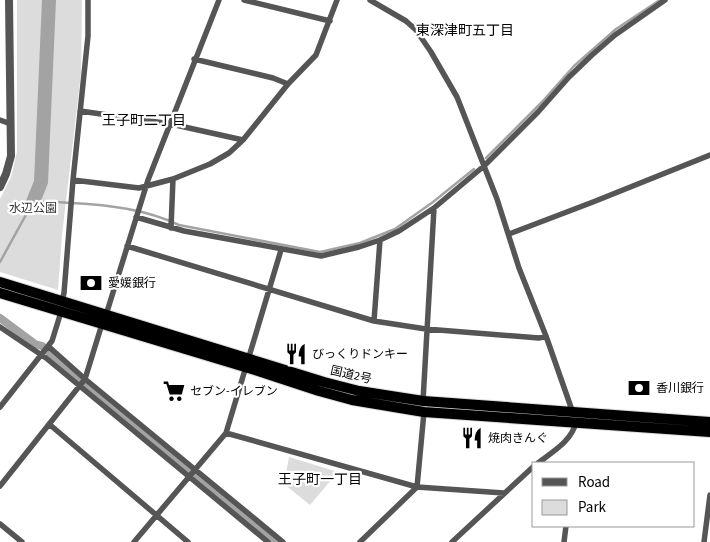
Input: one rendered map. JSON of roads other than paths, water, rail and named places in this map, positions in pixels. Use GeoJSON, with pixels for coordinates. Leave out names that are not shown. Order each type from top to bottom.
{"type":"FeatureCollection","features":[{"type":"Feature","properties":{"kind":"highway","name":"国道2号"},"geometry":{"type":"LineString","coordinates":[[2,288],[247,362],[341,386],[423,401],[710,432]]}},
{"type":"Feature","properties":{"kind":"highway","name":"国道2号"},"geometry":{"type":"LineString","coordinates":[[247,362],[319,391],[344,398],[424,412],[710,422]]}},
{"type":"Feature","properties":{"kind":"street"},"geometry":{"type":"LineString","coordinates":[[0,187],[11,156],[10,0]]}},
{"type":"Feature","properties":{"kind":"street"},"geometry":{"type":"LineString","coordinates":[[0,407],[52,341],[64,294],[73,180],[88,36],[88,0]]}},
{"type":"Feature","properties":{"kind":"street"},"geometry":{"type":"LineString","coordinates":[[0,486],[82,383],[146,187],[194,59],[219,0]]}},
{"type":"Feature","properties":{"kind":"street"},"geometry":{"type":"LineString","coordinates":[[244,0],[330,21]]}},
{"type":"Feature","properties":{"kind":"street"},"geometry":{"type":"LineString","coordinates":[[73,180],[140,188],[146,187],[173,179],[210,164],[229,153],[243,140],[288,84],[316,56],[337,0]]}},
{"type":"Feature","properties":{"kind":"street"},"geometry":{"type":"LineString","coordinates":[[370,0],[406,21],[416,30],[457,97],[484,166],[574,417],[569,438],[539,462]]}},
{"type":"Feature","properties":{"kind":"street"},"geometry":{"type":"LineString","coordinates":[[136,217],[171,228],[321,256],[380,240],[399,231],[434,208],[484,166],[592,55],[616,35],[665,0]]}},
{"type":"Feature","properties":{"kind":"street"},"geometry":{"type":"LineString","coordinates":[[194,59],[273,78],[288,84]]}},
{"type":"Feature","properties":{"kind":"street"},"geometry":{"type":"LineString","coordinates":[[80,111],[171,124],[243,140]]}},
{"type":"Feature","properties":{"kind":"street"},"geometry":{"type":"LineString","coordinates":[[0,120],[11,124]]}},
{"type":"Feature","properties":{"kind":"street"},"geometry":{"type":"LineString","coordinates":[[508,234],[710,155]]}},
{"type":"Feature","properties":{"kind":"street"},"geometry":{"type":"LineString","coordinates":[[171,228],[173,179]]}},
{"type":"Feature","properties":{"kind":"street"},"geometry":{"type":"LineString","coordinates":[[423,401],[434,208]]}},
{"type":"Feature","properties":{"kind":"street"},"geometry":{"type":"LineString","coordinates":[[374,321],[380,240]]}},
{"type":"Feature","properties":{"kind":"street"},"geometry":{"type":"LineString","coordinates":[[127,246],[374,321],[426,329],[539,338],[546,336]]}},
{"type":"Feature","properties":{"kind":"street"},"geometry":{"type":"LineString","coordinates":[[134,542],[226,433],[281,250]]}},
{"type":"Feature","properties":{"kind":"street"},"geometry":{"type":"LineString","coordinates":[[1,329],[45,350],[191,473],[283,542]]}},
{"type":"Feature","properties":{"kind":"street"},"geometry":{"type":"LineString","coordinates":[[45,350],[191,473],[268,542]]}},
{"type":"Feature","properties":{"kind":"street"},"geometry":{"type":"LineString","coordinates":[[360,542],[417,486],[424,412]]}},
{"type":"Feature","properties":{"kind":"street"},"geometry":{"type":"LineString","coordinates":[[49,424],[188,542]]}},
{"type":"Feature","properties":{"kind":"street"},"geometry":{"type":"LineString","coordinates":[[226,433],[417,486],[504,493]]}},
{"type":"Feature","properties":{"kind":"street"},"geometry":{"type":"LineString","coordinates":[[452,542],[532,468]]}},
{"type":"Feature","properties":{"kind":"street"},"geometry":{"type":"LineString","coordinates":[[704,542],[710,495]]}},
{"type":"Feature","properties":{"kind":"street"},"geometry":{"type":"LineString","coordinates":[[0,524],[22,542]]}},
{"type":"Feature","properties":{"kind":"street"},"geometry":{"type":"LineString","coordinates":[[564,542],[566,527]]}},
{"type":"Feature","properties":{"kind":"waterway"},"geometry":{"type":"LineString","coordinates":[[33,202],[41,182],[49,0]]}},
{"type":"Feature","properties":{"kind":"waterway"},"geometry":{"type":"LineString","coordinates":[[486,158],[542,102],[574,66],[616,29],[660,0]]}},
{"type":"Feature","properties":{"kind":"waterway"},"geometry":{"type":"LineString","coordinates":[[0,262],[33,202],[86,204],[127,209],[153,215],[179,225],[320,252],[360,243],[395,229],[474,169]]}},
{"type":"Feature","properties":{"kind":"waterway"},"geometry":{"type":"LineString","coordinates":[[0,318],[35,344],[42,346],[113,409],[275,542]]}},
{"type":"Feature","properties":{"kind":"place","name":"愛媛銀行"},"geometry":{"type":"Point","coordinates":[91,283]}},
{"type":"Feature","properties":{"kind":"place","name":"びっくりドンキー"},"geometry":{"type":"Point","coordinates":[296,354]}},
{"type":"Feature","properties":{"kind":"place","name":"香川銀行"},"geometry":{"type":"Point","coordinates":[639,388]}},
{"type":"Feature","properties":{"kind":"place","name":"セブン-イレブン"},"geometry":{"type":"Point","coordinates":[174,391]}},
{"type":"Feature","properties":{"kind":"place","name":"焼肉きんぐ"},"geometry":{"type":"Point","coordinates":[472,438]}},
{"type":"Feature","properties":{"kind":"district","name":"東深津町五丁目"},"geometry":{"type":"Point","coordinates":[465,31]}},
{"type":"Feature","properties":{"kind":"district","name":"王子町二丁目"},"geometry":{"type":"Point","coordinates":[144,121]}},
{"type":"Feature","properties":{"kind":"district","name":"王子町一丁目"},"geometry":{"type":"Point","coordinates":[320,480]}},
{"type":"Feature","properties":{"kind":"park label","name":"水辺公園"},"geometry":{"type":"Point","coordinates":[33,208]}}]}
